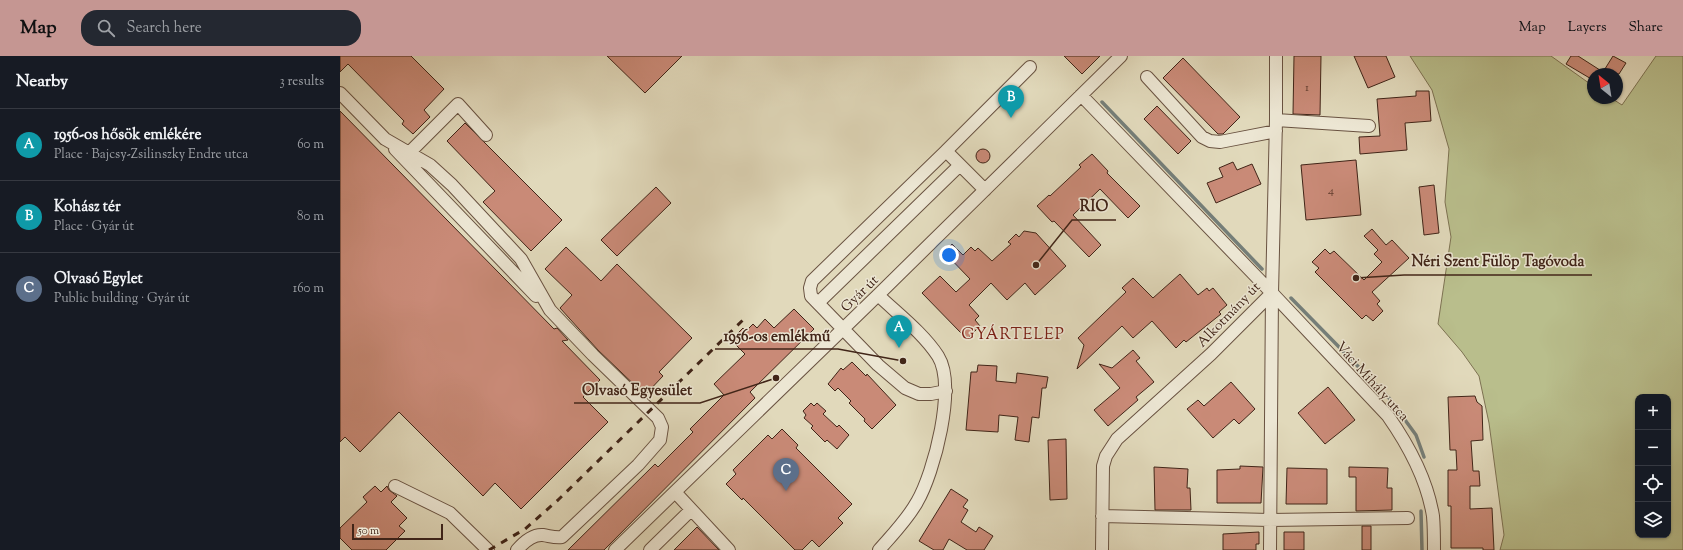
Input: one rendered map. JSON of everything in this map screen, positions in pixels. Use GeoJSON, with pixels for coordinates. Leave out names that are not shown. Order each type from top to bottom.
{"type":"FeatureCollection","features":[{"type":"Feature","properties":{"kind":"street","name":"Gyár út"},"geometry":{"type":"LineString","coordinates":[[615,550],[878,296],[1121,56]]}},
{"type":"Feature","properties":{"kind":"street","name":"Alkotmány út"},"geometry":{"type":"LineString","coordinates":[[1102,550],[1103,466],[1106,456],[1117,439],[1211,354],[1272,293],[1276,56]]}},
{"type":"Feature","properties":{"kind":"street"},"geometry":{"type":"LineString","coordinates":[[946,391],[931,394],[919,394],[905,388],[878,365],[844,328],[811,296],[810,288],[812,280],[1030,68]]}},
{"type":"Feature","properties":{"kind":"street"},"geometry":{"type":"LineString","coordinates":[[1147,77],[1202,137],[1210,141],[1220,142],[1276,126],[1369,126]]}},
{"type":"Feature","properties":{"kind":"street"},"geometry":{"type":"LineString","coordinates":[[340,93],[593,355],[658,418],[662,427],[660,440],[638,465],[562,537],[555,538],[542,535],[534,536],[517,550]]}},
{"type":"Feature","properties":{"kind":"street","name":"Váci Mihály utca"},"geometry":{"type":"LineString","coordinates":[[1081,95],[1388,416],[1418,466],[1427,490],[1433,518],[1434,550]]}},
{"type":"Feature","properties":{"kind":"street"},"geometry":{"type":"LineString","coordinates":[[409,153],[458,104],[486,135]]}},
{"type":"Feature","properties":{"kind":"street"},"geometry":{"type":"LineString","coordinates":[[385,139],[430,165],[452,185],[521,259],[550,310]]}},
{"type":"Feature","properties":{"kind":"street"},"geometry":{"type":"LineString","coordinates":[[946,151],[985,190]]}},
{"type":"Feature","properties":{"kind":"street"},"geometry":{"type":"LineString","coordinates":[[818,303],[960,165]]}},
{"type":"Feature","properties":{"kind":"street"},"geometry":{"type":"LineString","coordinates":[[1270,550],[1272,293]]}},
{"type":"Feature","properties":{"kind":"street"},"geometry":{"type":"LineString","coordinates":[[878,296],[924,339],[939,356],[943,367],[946,391],[940,434],[929,477],[917,502],[901,525],[879,550]]}},
{"type":"Feature","properties":{"kind":"street"},"geometry":{"type":"LineString","coordinates":[[395,486],[450,513],[488,550]]}},
{"type":"Feature","properties":{"kind":"street"},"geometry":{"type":"LineString","coordinates":[[675,492],[729,550]]}},
{"type":"Feature","properties":{"kind":"street"},"geometry":{"type":"LineString","coordinates":[[650,550],[691,510]]}},
{"type":"Feature","properties":{"kind":"street"},"geometry":{"type":"LineString","coordinates":[[1102,516],[1270,520],[1408,518]]}},
{"type":"Feature","properties":{"kind":"green space"},"geometry":{"type":"Polygon","coordinates":[[[1410,56],[1551,56],[1587,82],[1587,104],[1622,105],[1656,56],[1683,56],[1683,550],[1500,550],[1504,535],[1489,423],[1479,376],[1462,352],[1438,324],[1451,237],[1445,202],[1449,149],[1432,90],[1410,56]]]}},
{"type":"Feature","properties":{"kind":"building"},"geometry":{"type":"Polygon","coordinates":[[[340,56],[411,56],[444,89],[424,110],[430,117],[413,134],[402,124],[404,121],[348,64],[340,72],[340,56]]]}},
{"type":"Feature","properties":{"kind":"building"},"geometry":{"type":"Polygon","coordinates":[[[607,56],[682,56],[645,93],[607,56]]]}},
{"type":"Feature","properties":{"kind":"building"},"geometry":{"type":"Polygon","coordinates":[[[1064,56],[1100,56],[1082,74],[1064,56]]]}},
{"type":"Feature","properties":{"kind":"building"},"geometry":{"type":"Polygon","coordinates":[[[1294,56],[1321,56],[1320,115],[1293,114],[1294,56]]]}},
{"type":"Feature","properties":{"kind":"building"},"geometry":{"type":"Polygon","coordinates":[[[1354,56],[1386,56],[1395,77],[1368,88],[1354,56]]]}},
{"type":"Feature","properties":{"kind":"building"},"geometry":{"type":"Polygon","coordinates":[[[1571,56],[1578,56],[1597,68],[1587,68],[1587,76],[1566,64],[1571,56]]]}},
{"type":"Feature","properties":{"kind":"building"},"geometry":{"type":"Polygon","coordinates":[[[1613,56],[1626,63],[1623,68],[1606,68],[1613,56]]]}},
{"type":"Feature","properties":{"kind":"building"},"geometry":{"type":"Polygon","coordinates":[[[1183,58],[1240,117],[1223,134],[1218,134],[1163,78],[1183,58]]]}},
{"type":"Feature","properties":{"kind":"building"},"geometry":{"type":"Polygon","coordinates":[[[1416,91],[1429,91],[1431,121],[1405,123],[1407,150],[1360,154],[1359,137],[1380,136],[1377,99],[1416,96],[1416,91]]]}},
{"type":"Feature","properties":{"kind":"building"},"geometry":{"type":"Polygon","coordinates":[[[1157,106],[1191,141],[1178,154],[1144,119],[1157,106]]]}},
{"type":"Feature","properties":{"kind":"building"},"geometry":{"type":"Polygon","coordinates":[[[340,111],[554,329],[557,328],[568,340],[562,341],[600,380],[583,397],[608,422],[521,509],[495,483],[483,496],[399,412],[360,452],[345,437],[340,442],[340,111]]]}},
{"type":"Feature","properties":{"kind":"building"},"geometry":{"type":"Polygon","coordinates":[[[465,123],[562,220],[531,251],[483,202],[495,191],[447,141],[465,123]]]}},
{"type":"Feature","properties":{"kind":"building"},"geometry":{"type":"Polygon","coordinates":[[[983,149],[988,151],[990,156],[988,161],[983,163],[978,161],[976,156],[978,151],[983,149]]]}},
{"type":"Feature","properties":{"kind":"building"},"geometry":{"type":"Polygon","coordinates":[[[1092,154],[1108,171],[1107,173],[1140,206],[1128,218],[1100,189],[1073,215],[1101,245],[1089,257],[1037,206],[1081,167],[1079,165],[1092,154]]]}},
{"type":"Feature","properties":{"kind":"building"},"geometry":{"type":"Polygon","coordinates":[[[1356,160],[1361,215],[1306,220],[1301,165],[1356,160]]]}},
{"type":"Feature","properties":{"kind":"building"},"geometry":{"type":"Polygon","coordinates":[[[1233,162],[1237,170],[1252,164],[1261,184],[1216,203],[1207,183],[1223,177],[1219,168],[1233,162]]]}},
{"type":"Feature","properties":{"kind":"building"},"geometry":{"type":"Polygon","coordinates":[[[1434,185],[1439,233],[1424,235],[1419,187],[1434,185]]]}},
{"type":"Feature","properties":{"kind":"building"},"geometry":{"type":"Polygon","coordinates":[[[656,187],[671,203],[617,256],[601,240],[656,187]]]}},
{"type":"Feature","properties":{"kind":"building"},"geometry":{"type":"Polygon","coordinates":[[[1372,229],[1386,245],[1392,240],[1409,258],[1372,292],[1380,301],[1377,304],[1383,311],[1373,321],[1366,315],[1362,319],[1315,272],[1319,268],[1312,262],[1325,249],[1330,254],[1334,251],[1364,280],[1382,262],[1374,254],[1378,250],[1364,236],[1372,229]]]}},
{"type":"Feature","properties":{"kind":"building"},"geometry":{"type":"Polygon","coordinates":[[[1024,231],[1036,233],[1066,266],[1035,295],[1025,283],[1007,300],[991,283],[969,305],[979,316],[975,320],[980,326],[968,338],[962,332],[961,333],[922,293],[940,276],[956,292],[970,279],[944,252],[952,244],[963,255],[971,247],[975,251],[978,248],[992,261],[1011,244],[1008,242],[1016,234],[1019,237],[1024,231]]]}},
{"type":"Feature","properties":{"kind":"building"},"geometry":{"type":"Polygon","coordinates":[[[566,247],[601,281],[617,264],[692,338],[659,372],[663,376],[645,395],[598,350],[560,308],[572,295],[545,269],[566,247]]]}},
{"type":"Feature","properties":{"kind":"building"},"geometry":{"type":"Polygon","coordinates":[[[1180,274],[1198,295],[1207,288],[1209,291],[1213,288],[1227,305],[1219,312],[1221,314],[1186,342],[1184,340],[1176,348],[1152,321],[1133,338],[1122,326],[1077,369],[1084,345],[1078,338],[1126,292],[1122,288],[1133,278],[1153,298],[1180,274]]]}},
{"type":"Feature","properties":{"kind":"building"},"geometry":{"type":"Polygon","coordinates":[[[794,309],[814,329],[750,392],[755,398],[604,550],[568,550],[655,464],[658,467],[693,432],[690,429],[724,395],[714,384],[745,354],[731,340],[743,328],[746,331],[753,324],[757,328],[765,319],[774,328],[794,309]]]}},
{"type":"Feature","properties":{"kind":"building"},"geometry":{"type":"Polygon","coordinates":[[[1133,350],[1140,358],[1136,361],[1154,382],[1136,397],[1138,400],[1108,426],[1094,410],[1120,388],[1099,364],[1112,368],[1133,350]]]}},
{"type":"Feature","properties":{"kind":"building"},"geometry":{"type":"Polygon","coordinates":[[[852,362],[866,376],[867,374],[896,405],[872,429],[864,421],[865,419],[849,403],[851,401],[838,388],[835,391],[828,384],[841,368],[843,370],[852,362]]]}},
{"type":"Feature","properties":{"kind":"building"},"geometry":{"type":"Polygon","coordinates":[[[978,365],[997,366],[996,381],[1016,383],[1017,373],[1048,377],[1046,388],[1042,388],[1039,418],[1032,417],[1029,442],[1015,440],[1018,417],[999,415],[998,432],[966,430],[971,372],[977,372],[978,365]]]}},
{"type":"Feature","properties":{"kind":"building"},"geometry":{"type":"Polygon","coordinates":[[[1231,382],[1255,409],[1239,424],[1234,419],[1213,438],[1187,409],[1198,400],[1204,406],[1231,382]]]}},
{"type":"Feature","properties":{"kind":"building"},"geometry":{"type":"Polygon","coordinates":[[[1328,387],[1355,420],[1325,444],[1298,413],[1328,387]]]}},
{"type":"Feature","properties":{"kind":"building"},"geometry":{"type":"Polygon","coordinates":[[[1475,396],[1477,402],[1482,406],[1483,440],[1471,441],[1473,471],[1479,471],[1480,486],[1470,486],[1470,509],[1492,508],[1494,550],[1483,550],[1483,548],[1451,548],[1451,506],[1448,506],[1448,470],[1457,470],[1456,450],[1450,450],[1448,397],[1475,396]]]}},
{"type":"Feature","properties":{"kind":"building"},"geometry":{"type":"Polygon","coordinates":[[[811,403],[814,406],[817,403],[826,411],[823,414],[837,427],[839,425],[849,435],[837,449],[827,440],[825,442],[811,428],[813,426],[804,418],[806,415],[803,411],[811,403]]]}},
{"type":"Feature","properties":{"kind":"building"},"geometry":{"type":"Polygon","coordinates":[[[782,429],[798,445],[796,448],[852,504],[838,518],[843,523],[819,547],[812,540],[802,550],[795,550],[743,498],[742,500],[726,484],[736,474],[733,470],[768,435],[772,439],[782,429]]]}},
{"type":"Feature","properties":{"kind":"building"},"geometry":{"type":"Polygon","coordinates":[[[1066,439],[1067,499],[1050,500],[1048,440],[1066,439]]]}},
{"type":"Feature","properties":{"kind":"building"},"geometry":{"type":"Polygon","coordinates":[[[1240,466],[1263,467],[1261,503],[1217,503],[1217,470],[1240,469],[1240,466]]]}},
{"type":"Feature","properties":{"kind":"building"},"geometry":{"type":"Polygon","coordinates":[[[1154,467],[1188,469],[1187,488],[1190,488],[1191,510],[1155,510],[1154,467]]]}},
{"type":"Feature","properties":{"kind":"building"},"geometry":{"type":"Polygon","coordinates":[[[1349,467],[1388,468],[1387,488],[1392,488],[1392,510],[1356,511],[1356,477],[1349,477],[1349,467]]]}},
{"type":"Feature","properties":{"kind":"building"},"geometry":{"type":"Polygon","coordinates":[[[1287,468],[1327,469],[1327,504],[1286,504],[1287,468]]]}},
{"type":"Feature","properties":{"kind":"building"},"geometry":{"type":"Polygon","coordinates":[[[375,486],[381,492],[387,486],[389,490],[397,496],[391,502],[407,518],[399,526],[405,531],[386,550],[352,550],[340,538],[340,528],[367,502],[363,497],[375,486]]]}},
{"type":"Feature","properties":{"kind":"building"},"geometry":{"type":"Polygon","coordinates":[[[951,489],[968,500],[963,507],[968,510],[961,522],[976,532],[979,527],[993,536],[984,550],[967,550],[949,539],[943,550],[934,550],[919,541],[951,489]]]}},
{"type":"Feature","properties":{"kind":"building"},"geometry":{"type":"Polygon","coordinates":[[[1362,526],[1371,526],[1371,550],[1362,550],[1362,526]]]}},
{"type":"Feature","properties":{"kind":"building"},"geometry":{"type":"Polygon","coordinates":[[[697,527],[719,550],[674,550],[697,527]]]}},
{"type":"Feature","properties":{"kind":"building"},"geometry":{"type":"Polygon","coordinates":[[[1259,532],[1259,544],[1256,544],[1256,550],[1223,550],[1223,534],[1259,532]]]}},
{"type":"Feature","properties":{"kind":"building"},"geometry":{"type":"Polygon","coordinates":[[[1284,532],[1304,532],[1304,550],[1284,550],[1284,532]]]}},
{"type":"Feature","properties":{"kind":"waterway"},"geometry":{"type":"LineString","coordinates":[[1102,102],[1262,269]]}},
{"type":"Feature","properties":{"kind":"waterway"},"geometry":{"type":"LineString","coordinates":[[1291,298],[1389,398],[1416,435],[1424,457]]}},
{"type":"Feature","properties":{"kind":"waterway"},"geometry":{"type":"LineString","coordinates":[[1421,511],[1422,550]]}},
{"type":"Feature","properties":{"kind":"railway"},"geometry":{"type":"LineString","coordinates":[[489,550],[525,529],[558,500],[747,316]]}},
{"type":"Feature","properties":{"kind":"place","name":"Kohász tér"},"geometry":{"type":"Point","coordinates":[1011,118]}},
{"type":"Feature","properties":{"kind":"place","name":"RIO"},"geometry":{"type":"Point","coordinates":[1036,265]}},
{"type":"Feature","properties":{"kind":"place","name":"Néri Szent Fülöp Tagóvoda"},"geometry":{"type":"Point","coordinates":[1356,278]}},
{"type":"Feature","properties":{"kind":"place","name":"1956-os hősök emlékére"},"geometry":{"type":"Point","coordinates":[899,348]}},
{"type":"Feature","properties":{"kind":"place","name":"1956-os emlékmű"},"geometry":{"type":"Point","coordinates":[903,361]}},
{"type":"Feature","properties":{"kind":"place","name":"Olvasó Egyesület"},"geometry":{"type":"Point","coordinates":[776,378]}},
{"type":"Feature","properties":{"kind":"place","name":"Olvasó Egylet"},"geometry":{"type":"Point","coordinates":[786,491]}},
{"type":"Feature","properties":{"kind":"district","name":"GYÁRTELEP"},"geometry":{"type":"Point","coordinates":[1013,333]}}]}
